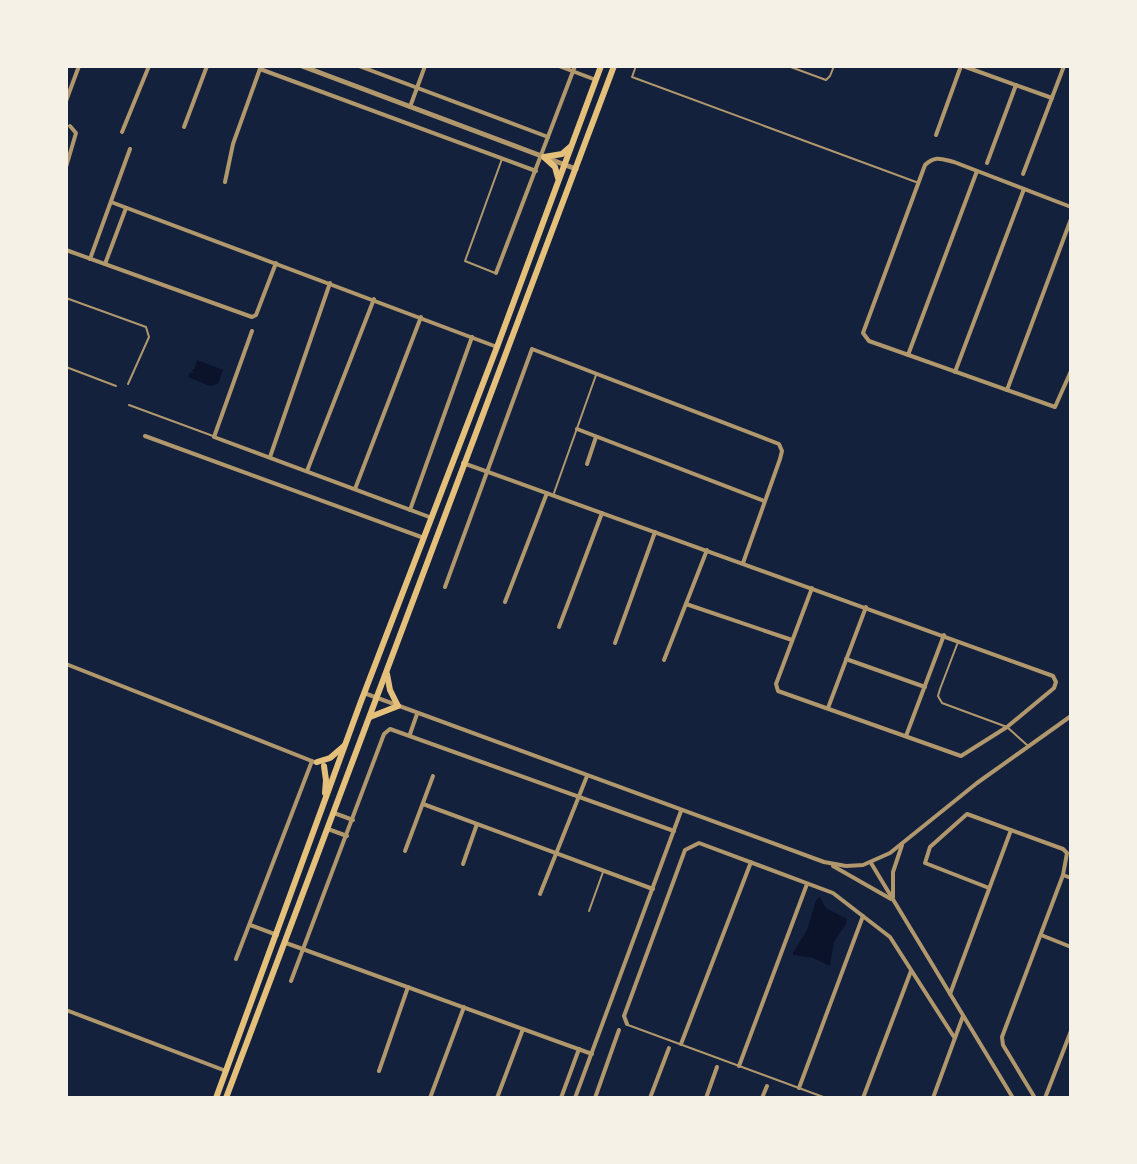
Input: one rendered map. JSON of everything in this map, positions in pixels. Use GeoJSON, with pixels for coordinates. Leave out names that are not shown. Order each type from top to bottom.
{"type":"FeatureCollection","features":[{"type":"Feature","properties":{"kind":"main road"},"geometry":{"type":"LineString","coordinates":[[216,1098],[364,693],[601,66]]}},
{"type":"Feature","properties":{"kind":"main road"},"geometry":{"type":"LineString","coordinates":[[226,1098],[614,66]]}},
{"type":"Feature","properties":{"kind":"main road"},"geometry":{"type":"LineString","coordinates":[[543,157],[562,154],[571,145]]}},
{"type":"Feature","properties":{"kind":"main road"},"geometry":{"type":"LineString","coordinates":[[543,157],[555,167],[558,181]]}},
{"type":"Feature","properties":{"kind":"main road"},"geometry":{"type":"LineString","coordinates":[[370,717],[398,706],[390,690],[387,671]]}},
{"type":"Feature","properties":{"kind":"main road"},"geometry":{"type":"LineString","coordinates":[[322,808],[326,780],[317,763],[330,758],[345,746]]}},
{"type":"Feature","properties":{"kind":"street"},"geometry":{"type":"LineString","coordinates":[[66,101],[79,66]]}},
{"type":"Feature","properties":{"kind":"street"},"geometry":{"type":"LineString","coordinates":[[122,132],[149,66]]}},
{"type":"Feature","properties":{"kind":"street"},"geometry":{"type":"LineString","coordinates":[[184,127],[207,66]]}},
{"type":"Feature","properties":{"kind":"street"},"geometry":{"type":"LineString","coordinates":[[302,66],[576,169]]}},
{"type":"Feature","properties":{"kind":"street"},"geometry":{"type":"LineString","coordinates":[[359,66],[549,137]]}},
{"type":"Feature","properties":{"kind":"street"},"geometry":{"type":"LineString","coordinates":[[410,107],[425,66]]}},
{"type":"Feature","properties":{"kind":"street"},"geometry":{"type":"LineString","coordinates":[[559,66],[574,69],[596,80]]}},
{"type":"Feature","properties":{"kind":"street"},"geometry":{"type":"LineString","coordinates":[[936,135],[962,66],[1052,98]]}},
{"type":"Feature","properties":{"kind":"street"},"geometry":{"type":"LineString","coordinates":[[1023,174],[1064,66]]}},
{"type":"Feature","properties":{"kind":"street"},"geometry":{"type":"LineString","coordinates":[[225,182],[233,144],[260,67],[536,171]]}},
{"type":"Feature","properties":{"kind":"street"},"geometry":{"type":"LineString","coordinates":[[496,273],[543,157],[574,69]]}},
{"type":"Feature","properties":{"kind":"street"},"geometry":{"type":"LineString","coordinates":[[987,163],[1016,85]]}},
{"type":"Feature","properties":{"kind":"street"},"geometry":{"type":"LineString","coordinates":[[66,167],[76,141],[76,133],[70,126]]}},
{"type":"Feature","properties":{"kind":"street"},"geometry":{"type":"LineString","coordinates":[[90,259],[130,149]]}},
{"type":"Feature","properties":{"kind":"street"},"geometry":{"type":"LineString","coordinates":[[1071,207],[938,157],[931,159],[925,165],[863,333],[869,341],[1055,407],[1068,387],[1071,371]]}},
{"type":"Feature","properties":{"kind":"street"},"geometry":{"type":"LineString","coordinates":[[908,355],[977,171]]}},
{"type":"Feature","properties":{"kind":"street"},"geometry":{"type":"LineString","coordinates":[[955,372],[1024,189]]}},
{"type":"Feature","properties":{"kind":"street"},"geometry":{"type":"LineString","coordinates":[[111,202],[497,347]]}},
{"type":"Feature","properties":{"kind":"street"},"geometry":{"type":"LineString","coordinates":[[105,264],[126,208]]}},
{"type":"Feature","properties":{"kind":"street"},"geometry":{"type":"LineString","coordinates":[[1007,390],[1071,219]]}},
{"type":"Feature","properties":{"kind":"street"},"geometry":{"type":"LineString","coordinates":[[66,250],[252,317],[256,315],[276,263]]}},
{"type":"Feature","properties":{"kind":"street"},"geometry":{"type":"LineString","coordinates":[[270,457],[330,283]]}},
{"type":"Feature","properties":{"kind":"street"},"geometry":{"type":"LineString","coordinates":[[307,471],[374,299]]}},
{"type":"Feature","properties":{"kind":"street"},"geometry":{"type":"LineString","coordinates":[[355,489],[421,317]]}},
{"type":"Feature","properties":{"kind":"street"},"geometry":{"type":"LineString","coordinates":[[252,331],[214,437],[432,518]]}},
{"type":"Feature","properties":{"kind":"street"},"geometry":{"type":"LineString","coordinates":[[410,510],[472,337]]}},
{"type":"Feature","properties":{"kind":"street"},"geometry":{"type":"LineString","coordinates":[[445,587],[532,349],[779,444],[782,451],[743,563]]}},
{"type":"Feature","properties":{"kind":"street"},"geometry":{"type":"LineString","coordinates":[[577,429],[764,501]]}},
{"type":"Feature","properties":{"kind":"street"},"geometry":{"type":"LineString","coordinates":[[145,436],[424,538]]}},
{"type":"Feature","properties":{"kind":"street"},"geometry":{"type":"LineString","coordinates":[[587,464],[596,437]]}},
{"type":"Feature","properties":{"kind":"street"},"geometry":{"type":"LineString","coordinates":[[463,463],[944,635],[1053,676],[1056,682],[1054,688],[1007,727],[961,756],[776,689],[812,588]]}},
{"type":"Feature","properties":{"kind":"street"},"geometry":{"type":"LineString","coordinates":[[505,602],[550,494]]}},
{"type":"Feature","properties":{"kind":"street"},"geometry":{"type":"LineString","coordinates":[[559,627],[602,513]]}},
{"type":"Feature","properties":{"kind":"street"},"geometry":{"type":"LineString","coordinates":[[615,643],[656,532]]}},
{"type":"Feature","properties":{"kind":"street"},"geometry":{"type":"LineString","coordinates":[[664,660],[707,550]]}},
{"type":"Feature","properties":{"kind":"street"},"geometry":{"type":"LineString","coordinates":[[686,604],[792,640]]}},
{"type":"Feature","properties":{"kind":"street"},"geometry":{"type":"LineString","coordinates":[[828,708],[866,607]]}},
{"type":"Feature","properties":{"kind":"street"},"geometry":{"type":"LineString","coordinates":[[906,736],[944,635]]}},
{"type":"Feature","properties":{"kind":"street"},"geometry":{"type":"LineString","coordinates":[[846,659],[925,687]]}},
{"type":"Feature","properties":{"kind":"street"},"geometry":{"type":"LineString","coordinates":[[66,664],[349,775]]}},
{"type":"Feature","properties":{"kind":"street"},"geometry":{"type":"LineString","coordinates":[[364,693],[830,864],[893,900]]}},
{"type":"Feature","properties":{"kind":"street"},"geometry":{"type":"LineString","coordinates":[[411,730],[417,713]]}},
{"type":"Feature","properties":{"kind":"street"},"geometry":{"type":"LineString","coordinates":[[830,864],[855,866],[871,863],[902,845],[1027,745],[1071,716]]}},
{"type":"Feature","properties":{"kind":"street"},"geometry":{"type":"LineString","coordinates":[[291,981],[384,734],[390,729],[411,730],[674,831]]}},
{"type":"Feature","properties":{"kind":"street"},"geometry":{"type":"LineString","coordinates":[[236,959],[317,763]]}},
{"type":"Feature","properties":{"kind":"street"},"geometry":{"type":"LineString","coordinates":[[405,851],[433,776]]}},
{"type":"Feature","properties":{"kind":"street"},"geometry":{"type":"LineString","coordinates":[[540,894],[587,776]]}},
{"type":"Feature","properties":{"kind":"street"},"geometry":{"type":"LineString","coordinates":[[423,804],[653,889]]}},
{"type":"Feature","properties":{"kind":"street"},"geometry":{"type":"LineString","coordinates":[[575,1098],[681,811]]}},
{"type":"Feature","properties":{"kind":"street"},"geometry":{"type":"LineString","coordinates":[[334,813],[353,820]]}},
{"type":"Feature","properties":{"kind":"street"},"geometry":{"type":"LineString","coordinates":[[989,888],[927,866],[925,858],[930,847],[967,814],[1067,853],[1063,875],[1002,1040],[1035,1098]]}},
{"type":"Feature","properties":{"kind":"street"},"geometry":{"type":"LineString","coordinates":[[463,864],[477,824]]}},
{"type":"Feature","properties":{"kind":"street"},"geometry":{"type":"LineString","coordinates":[[328,829],[347,836]]}},
{"type":"Feature","properties":{"kind":"street"},"geometry":{"type":"LineString","coordinates":[[950,994],[1011,830]]}},
{"type":"Feature","properties":{"kind":"street"},"geometry":{"type":"LineString","coordinates":[[627,1024],[624,1016],[685,850],[699,843],[833,893],[890,937],[954,1037]]}},
{"type":"Feature","properties":{"kind":"street"},"geometry":{"type":"LineString","coordinates":[[893,900],[893,872],[902,845]]}},
{"type":"Feature","properties":{"kind":"street"},"geometry":{"type":"LineString","coordinates":[[681,1044],[751,862]]}},
{"type":"Feature","properties":{"kind":"street"},"geometry":{"type":"LineString","coordinates":[[871,863],[1013,1098]]}},
{"type":"Feature","properties":{"kind":"street"},"geometry":{"type":"LineString","coordinates":[[1063,875],[1071,878]]}},
{"type":"Feature","properties":{"kind":"street"},"geometry":{"type":"LineString","coordinates":[[739,1066],[807,884]]}},
{"type":"Feature","properties":{"kind":"street"},"geometry":{"type":"LineString","coordinates":[[799,1088],[863,916]]}},
{"type":"Feature","properties":{"kind":"street"},"geometry":{"type":"LineString","coordinates":[[250,925],[277,935]]}},
{"type":"Feature","properties":{"kind":"street"},"geometry":{"type":"LineString","coordinates":[[1041,935],[1071,947]]}},
{"type":"Feature","properties":{"kind":"street"},"geometry":{"type":"LineString","coordinates":[[284,943],[592,1054]]}},
{"type":"Feature","properties":{"kind":"street"},"geometry":{"type":"LineString","coordinates":[[863,1098],[911,971]]}},
{"type":"Feature","properties":{"kind":"street"},"geometry":{"type":"LineString","coordinates":[[379,1071],[408,987]]}},
{"type":"Feature","properties":{"kind":"street"},"geometry":{"type":"LineString","coordinates":[[430,1098],[464,1007]]}},
{"type":"Feature","properties":{"kind":"street"},"geometry":{"type":"LineString","coordinates":[[66,1010],[226,1071]]}},
{"type":"Feature","properties":{"kind":"street"},"geometry":{"type":"LineString","coordinates":[[933,1098],[963,1016]]}},
{"type":"Feature","properties":{"kind":"street"},"geometry":{"type":"LineString","coordinates":[[497,1098],[523,1028]]}},
{"type":"Feature","properties":{"kind":"street"},"geometry":{"type":"LineString","coordinates":[[595,1098],[619,1030]]}},
{"type":"Feature","properties":{"kind":"street"},"geometry":{"type":"LineString","coordinates":[[1045,1098],[1071,1031]]}},
{"type":"Feature","properties":{"kind":"street"},"geometry":{"type":"LineString","coordinates":[[650,1098],[669,1048]]}},
{"type":"Feature","properties":{"kind":"street"},"geometry":{"type":"LineString","coordinates":[[561,1098],[579,1049]]}},
{"type":"Feature","properties":{"kind":"street"},"geometry":{"type":"LineString","coordinates":[[706,1098],[717,1067]]}},
{"type":"Feature","properties":{"kind":"street"},"geometry":{"type":"LineString","coordinates":[[762,1098],[767,1086]]}},
{"type":"Feature","properties":{"kind":"lane"},"geometry":{"type":"LineString","coordinates":[[636,66],[632,77],[918,183]]}},
{"type":"Feature","properties":{"kind":"lane"},"geometry":{"type":"LineString","coordinates":[[788,66],[826,80],[834,66]]}},
{"type":"Feature","properties":{"kind":"lane"},"geometry":{"type":"LineString","coordinates":[[496,273],[465,261],[502,159]]}},
{"type":"Feature","properties":{"kind":"lane"},"geometry":{"type":"LineString","coordinates":[[66,298],[146,327],[149,337],[128,384]]}},
{"type":"Feature","properties":{"kind":"lane"},"geometry":{"type":"LineString","coordinates":[[66,367],[116,386]]}},
{"type":"Feature","properties":{"kind":"lane"},"geometry":{"type":"LineString","coordinates":[[550,494],[597,373]]}},
{"type":"Feature","properties":{"kind":"lane"},"geometry":{"type":"LineString","coordinates":[[130,406],[214,437]]}},
{"type":"Feature","properties":{"kind":"lane"},"geometry":{"type":"LineString","coordinates":[[958,641],[938,696],[942,703],[1007,727],[1027,745]]}},
{"type":"Feature","properties":{"kind":"lane"},"geometry":{"type":"LineString","coordinates":[[589,911],[603,871]]}},
{"type":"Feature","properties":{"kind":"lane"},"geometry":{"type":"LineString","coordinates":[[627,1024],[826,1098]]}},
{"type":"Feature","properties":{"kind":"water"},"geometry":{"type":"Polygon","coordinates":[[[197,360],[223,370],[218,384],[210,386],[188,377],[190,372],[195,373],[191,370],[194,370],[197,360]]]}},
{"type":"Feature","properties":{"kind":"water"},"geometry":{"type":"Polygon","coordinates":[[[820,897],[826,908],[847,919],[834,942],[830,966],[813,958],[793,955],[820,897]]]}}]}
